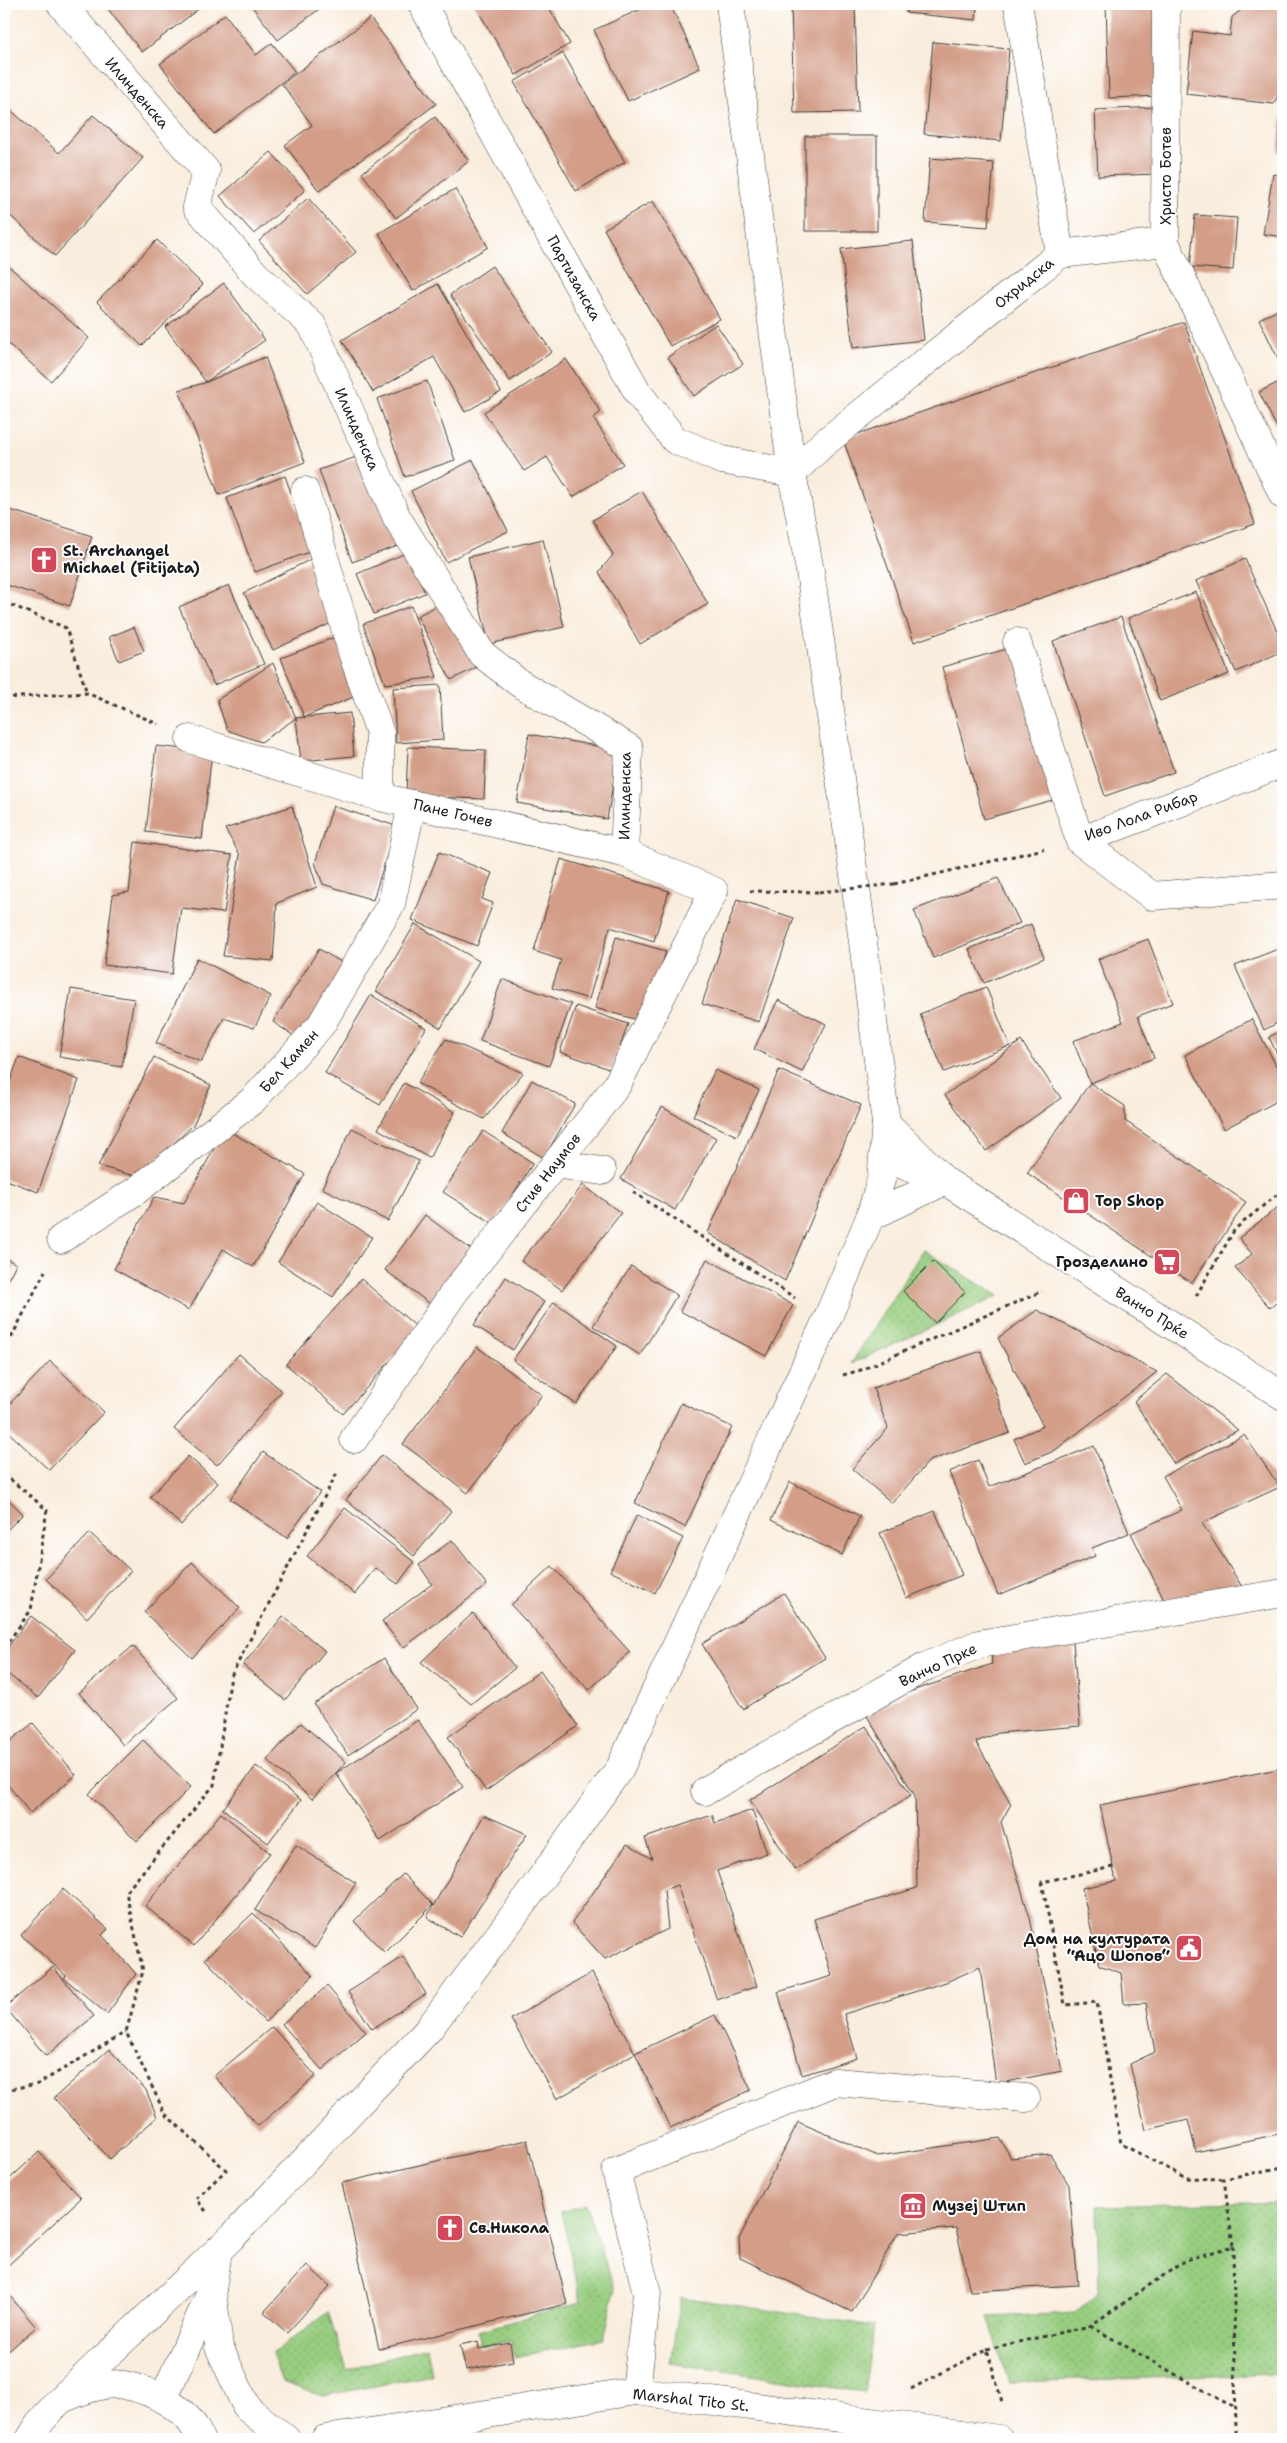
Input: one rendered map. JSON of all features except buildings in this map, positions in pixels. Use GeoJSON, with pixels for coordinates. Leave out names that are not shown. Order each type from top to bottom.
{"type":"FeatureCollection","features":[{"type":"Feature","properties":{"kind":"street","name":"Илинденска"},"geometry":{"type":"LineString","coordinates":[[61,4],[206,171],[197,207],[256,275],[312,325],[397,518],[482,654],[519,683],[629,748],[624,853]]}},
{"type":"Feature","properties":{"kind":"street","name":"Партизанска"},"geometry":{"type":"LineString","coordinates":[[422,4],[638,393],[675,440],[722,460],[792,473]]}},
{"type":"Feature","properties":{"kind":"street"},"geometry":{"type":"LineString","coordinates":[[18,2439],[35,2430],[61,2400],[218,2251],[428,2030],[529,1895],[620,1768],[828,1317],[870,1217],[882,1169],[886,1122],[855,883],[810,571],[792,473],[730,4]]}},
{"type":"Feature","properties":{"kind":"street","name":"Охридска"},"geometry":{"type":"LineString","coordinates":[[792,473],[823,444],[1060,254],[1018,4]]}},
{"type":"Feature","properties":{"kind":"street","name":"Христо Ботев"},"geometry":{"type":"LineString","coordinates":[[1060,254],[1165,242],[1166,4]]}},
{"type":"Feature","properties":{"kind":"street"},"geometry":{"type":"LineString","coordinates":[[1165,242],[1283,495]]}},
{"type":"Feature","properties":{"kind":"street"},"geometry":{"type":"LineString","coordinates":[[305,491],[353,656],[380,733],[380,796]]}},
{"type":"Feature","properties":{"kind":"street","name":"Иво Лола Рибар"},"geometry":{"type":"LineString","coordinates":[[1017,642],[1080,841],[1283,763]]}},
{"type":"Feature","properties":{"kind":"street","name":"Пане Гочев"},"geometry":{"type":"LineString","coordinates":[[190,739],[380,796],[624,853],[714,891]]}},
{"type":"Feature","properties":{"kind":"street","name":"Бел Камен"},"geometry":{"type":"LineString","coordinates":[[61,1239],[137,1190],[253,1100],[320,1025],[391,904],[412,804]]}},
{"type":"Feature","properties":{"kind":"street"},"geometry":{"type":"LineString","coordinates":[[1080,841],[1152,896],[1283,885]]}},
{"type":"Feature","properties":{"kind":"street","name":"Стив Наумов"},"geometry":{"type":"LineString","coordinates":[[354,1439],[453,1294],[617,1085],[714,891]]}},
{"type":"Feature","properties":{"kind":"street"},"geometry":{"type":"LineString","coordinates":[[870,1217],[945,1181],[886,1122]]}},
{"type":"Feature","properties":{"kind":"street"},"geometry":{"type":"LineString","coordinates":[[555,1164],[602,1172]]}},
{"type":"Feature","properties":{"kind":"street","name":"Ванчо Прќе"},"geometry":{"type":"LineString","coordinates":[[882,1169],[945,1181],[1283,1396]]}},
{"type":"Feature","properties":{"kind":"street","name":"Ванчо Прке"},"geometry":{"type":"LineString","coordinates":[[705,1791],[927,1666],[979,1644],[1283,1593]]}},
{"type":"Feature","properties":{"kind":"street"},"geometry":{"type":"LineString","coordinates":[[636,2391],[647,2293],[616,2171],[835,2082],[1026,2098]]}},
{"type":"Feature","properties":{"kind":"street"},"geometry":{"type":"LineString","coordinates":[[163,2399],[212,2290],[218,2251]]}},
{"type":"Feature","properties":{"kind":"street"},"geometry":{"type":"LineString","coordinates":[[212,2290],[219,2347],[247,2408],[286,2439]]}},
{"type":"Feature","properties":{"kind":"street"},"geometry":{"type":"LineString","coordinates":[[61,2400],[90,2387],[123,2385],[163,2399],[180,2409],[200,2439]]}},
{"type":"Feature","properties":{"kind":"street","name":"Marshal Tito St."},"geometry":{"type":"LineString","coordinates":[[325,2439],[636,2391],[999,2439]]}},
{"type":"Feature","properties":{"kind":"path"},"geometry":{"type":"LineString","coordinates":[[4,602],[66,628],[87,693]]}},
{"type":"Feature","properties":{"kind":"path"},"geometry":{"type":"LineString","coordinates":[[4,698],[87,693],[190,739]]}},
{"type":"Feature","properties":{"kind":"path"},"geometry":{"type":"LineString","coordinates":[[714,891],[819,892],[894,884],[1080,841]]}},
{"type":"Feature","properties":{"kind":"path"},"geometry":{"type":"LineString","coordinates":[[602,1172],[800,1301]]}},
{"type":"Feature","properties":{"kind":"path"},"geometry":{"type":"LineString","coordinates":[[1195,1299],[1235,1228],[1275,1196],[1283,1192]]}},
{"type":"Feature","properties":{"kind":"path"},"geometry":{"type":"LineString","coordinates":[[4,1352],[61,1239]]}},
{"type":"Feature","properties":{"kind":"path"},"geometry":{"type":"LineString","coordinates":[[837,1377],[861,1370],[1042,1291]]}},
{"type":"Feature","properties":{"kind":"path"},"geometry":{"type":"LineString","coordinates":[[208,2213],[196,2199],[226,2170],[165,2114],[126,2032],[143,1971],[126,1892],[214,1786],[231,1676],[354,1439]]}},
{"type":"Feature","properties":{"kind":"path"},"geometry":{"type":"LineString","coordinates":[[4,1474],[47,1510],[32,1610],[4,1648]]}},
{"type":"Feature","properties":{"kind":"path"},"geometry":{"type":"LineString","coordinates":[[1113,1867],[1042,1882],[1064,2005],[1097,2002],[1122,2144],[1186,2178],[1224,2180],[1283,2167]]}},
{"type":"Feature","properties":{"kind":"path"},"geometry":{"type":"LineString","coordinates":[[4,2090],[38,2084],[126,2032]]}},
{"type":"Feature","properties":{"kind":"path"},"geometry":{"type":"LineString","coordinates":[[1224,2180],[1233,2246],[1236,2433]]}},
{"type":"Feature","properties":{"kind":"path"},"geometry":{"type":"LineString","coordinates":[[908,2390],[987,2349],[1090,2326],[1186,2260],[1233,2246]]}},
{"type":"Feature","properties":{"kind":"path"},"geometry":{"type":"LineString","coordinates":[[1090,2326],[1236,2408]]}},
{"type":"Feature","properties":{"kind":"path"},"geometry":{"type":"LineString","coordinates":[[987,2349],[1005,2410]]}},
{"type":"Feature","properties":{"kind":"green space"},"geometry":{"type":"Polygon","coordinates":[[[923,1250],[999,1296],[851,1364],[923,1250]]]}},
{"type":"Feature","properties":{"kind":"green space"},"geometry":{"type":"Polygon","coordinates":[[[1283,2201],[1283,2374],[1009,2382],[988,2317],[1075,2313],[1099,2290],[1097,2206],[1283,2201]]]}},
{"type":"Feature","properties":{"kind":"green space"},"geometry":{"type":"Polygon","coordinates":[[[585,2204],[615,2289],[604,2339],[514,2357],[511,2341],[481,2346],[478,2331],[581,2302],[561,2212],[585,2204]]]}},
{"type":"Feature","properties":{"kind":"green space"},"geometry":{"type":"Polygon","coordinates":[[[681,2297],[874,2326],[864,2392],[670,2363],[681,2297]]]}},
{"type":"Feature","properties":{"kind":"green space"},"geometry":{"type":"Polygon","coordinates":[[[328,2312],[347,2369],[427,2348],[432,2375],[322,2396],[282,2382],[272,2354],[328,2312]]]}},
{"type":"Feature","properties":{"kind":"place","name":"St. Archangel Michael (Fitijata)"},"geometry":{"type":"Point","coordinates":[44,560]}},
{"type":"Feature","properties":{"kind":"place","name":"Top Shop"},"geometry":{"type":"Point","coordinates":[1076,1201]}},
{"type":"Feature","properties":{"kind":"place","name":"Грозделино"},"geometry":{"type":"Point","coordinates":[1167,1262]}},
{"type":"Feature","properties":{"kind":"place","name":"Дом на културата “Ацо Шопов“"},"geometry":{"type":"Point","coordinates":[1189,1948]}},
{"type":"Feature","properties":{"kind":"place","name":"Музеј Штип"},"geometry":{"type":"Point","coordinates":[913,2206]}},
{"type":"Feature","properties":{"kind":"place","name":"Св.Никола"},"geometry":{"type":"Point","coordinates":[450,2228]}}]}
